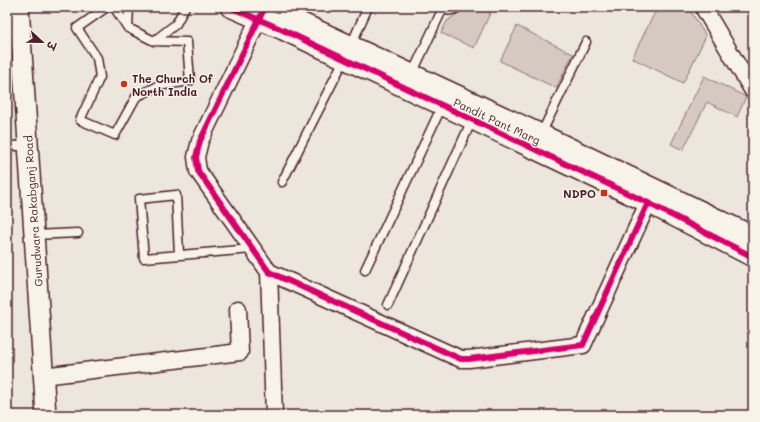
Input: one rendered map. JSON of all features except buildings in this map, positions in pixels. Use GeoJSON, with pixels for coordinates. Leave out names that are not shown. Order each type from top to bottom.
{"type":"FeatureCollection","features":[{"type":"Feature","properties":{"kind":"street","name":"Gurudwara Rakabganj Road"},"geometry":{"type":"LineString","coordinates":[[8,7],[12,145],[34,415]]}},
{"type":"Feature","properties":{"kind":"street","name":"Gurudwara Rakabganj Road"},"geometry":{"type":"LineString","coordinates":[[19,7],[46,415]]}},
{"type":"Feature","properties":{"kind":"street","name":"Pandit Pant Marg"},"geometry":{"type":"LineString","coordinates":[[230,7],[264,11],[347,53],[442,106],[648,203],[753,257]]}},
{"type":"Feature","properties":{"kind":"street"},"geometry":{"type":"LineString","coordinates":[[703,7],[753,91]]}},
{"type":"Feature","properties":{"kind":"street"},"geometry":{"type":"LineString","coordinates":[[264,11],[200,142],[196,157],[198,172],[269,272],[461,359],[583,345],[648,203]]}},
{"type":"Feature","properties":{"kind":"street","name":"Pandit Pant Marg"},"geometry":{"type":"LineString","coordinates":[[347,53],[412,74],[753,236]]}},
{"type":"Feature","properties":{"kind":"street"},"geometry":{"type":"LineString","coordinates":[[269,272],[274,415]]}},
{"type":"Feature","properties":{"kind":"street"},"geometry":{"type":"LineString","coordinates":[[43,376],[240,352],[238,309]]}},
{"type":"Feature","properties":{"kind":"lane"},"geometry":{"type":"LineString","coordinates":[[107,7],[77,28],[97,58],[100,77],[80,120],[115,135],[136,97],[158,86],[190,81],[187,42],[154,41],[128,28],[114,7]]}},
{"type":"Feature","properties":{"kind":"lane"},"geometry":{"type":"LineString","coordinates":[[128,28],[129,7]]}},
{"type":"Feature","properties":{"kind":"lane"},"geometry":{"type":"LineString","coordinates":[[154,41],[176,24],[185,7]]}},
{"type":"Feature","properties":{"kind":"lane"},"geometry":{"type":"LineString","coordinates":[[282,182],[347,53],[368,7]]}},
{"type":"Feature","properties":{"kind":"lane"},"geometry":{"type":"LineString","coordinates":[[412,74],[442,8],[450,11],[459,7]]}},
{"type":"Feature","properties":{"kind":"lane"},"geometry":{"type":"LineString","coordinates":[[541,134],[586,42]]}},
{"type":"Feature","properties":{"kind":"lane"},"geometry":{"type":"LineString","coordinates":[[365,270],[442,106]]}},
{"type":"Feature","properties":{"kind":"lane"},"geometry":{"type":"LineString","coordinates":[[388,305],[472,120]]}},
{"type":"Feature","properties":{"kind":"lane"},"geometry":{"type":"LineString","coordinates":[[179,254],[176,195],[138,199],[144,258],[252,248]]}},
{"type":"Feature","properties":{"kind":"lane"},"geometry":{"type":"LineString","coordinates":[[34,235],[78,233]]}},
{"type":"Feature","properties":{"kind":"shaded area"},"geometry":{"type":"Polygon","coordinates":[[[467,7],[493,7],[474,48],[441,33],[447,21],[467,7]]]}},
{"type":"Feature","properties":{"kind":"shaded area"},"geometry":{"type":"Polygon","coordinates":[[[664,7],[688,7],[706,36],[683,83],[632,58],[654,14],[664,7]]]}},
{"type":"Feature","properties":{"kind":"shaded area"},"geometry":{"type":"Polygon","coordinates":[[[517,26],[573,54],[556,88],[500,61],[517,26]]]}},
{"type":"Feature","properties":{"kind":"shaded area"},"geometry":{"type":"Polygon","coordinates":[[[704,76],[746,97],[737,117],[707,102],[683,150],[671,144],[704,76]]]}},
{"type":"Feature","properties":{"kind":"cycle path"},"geometry":{"type":"LineString","coordinates":[[230,7],[283,30],[646,202],[753,257]]}},
{"type":"Feature","properties":{"kind":"cycle path"},"geometry":{"type":"LineString","coordinates":[[265,7],[200,141],[196,157],[198,171],[269,272],[461,359],[583,345],[648,203]]}},
{"type":"Feature","properties":{"kind":"place","name":"The Church Of North India"},"geometry":{"type":"Point","coordinates":[124,84]}},
{"type":"Feature","properties":{"kind":"place","name":"NDPO"},"geometry":{"type":"Point","coordinates":[604,193]}}]}
